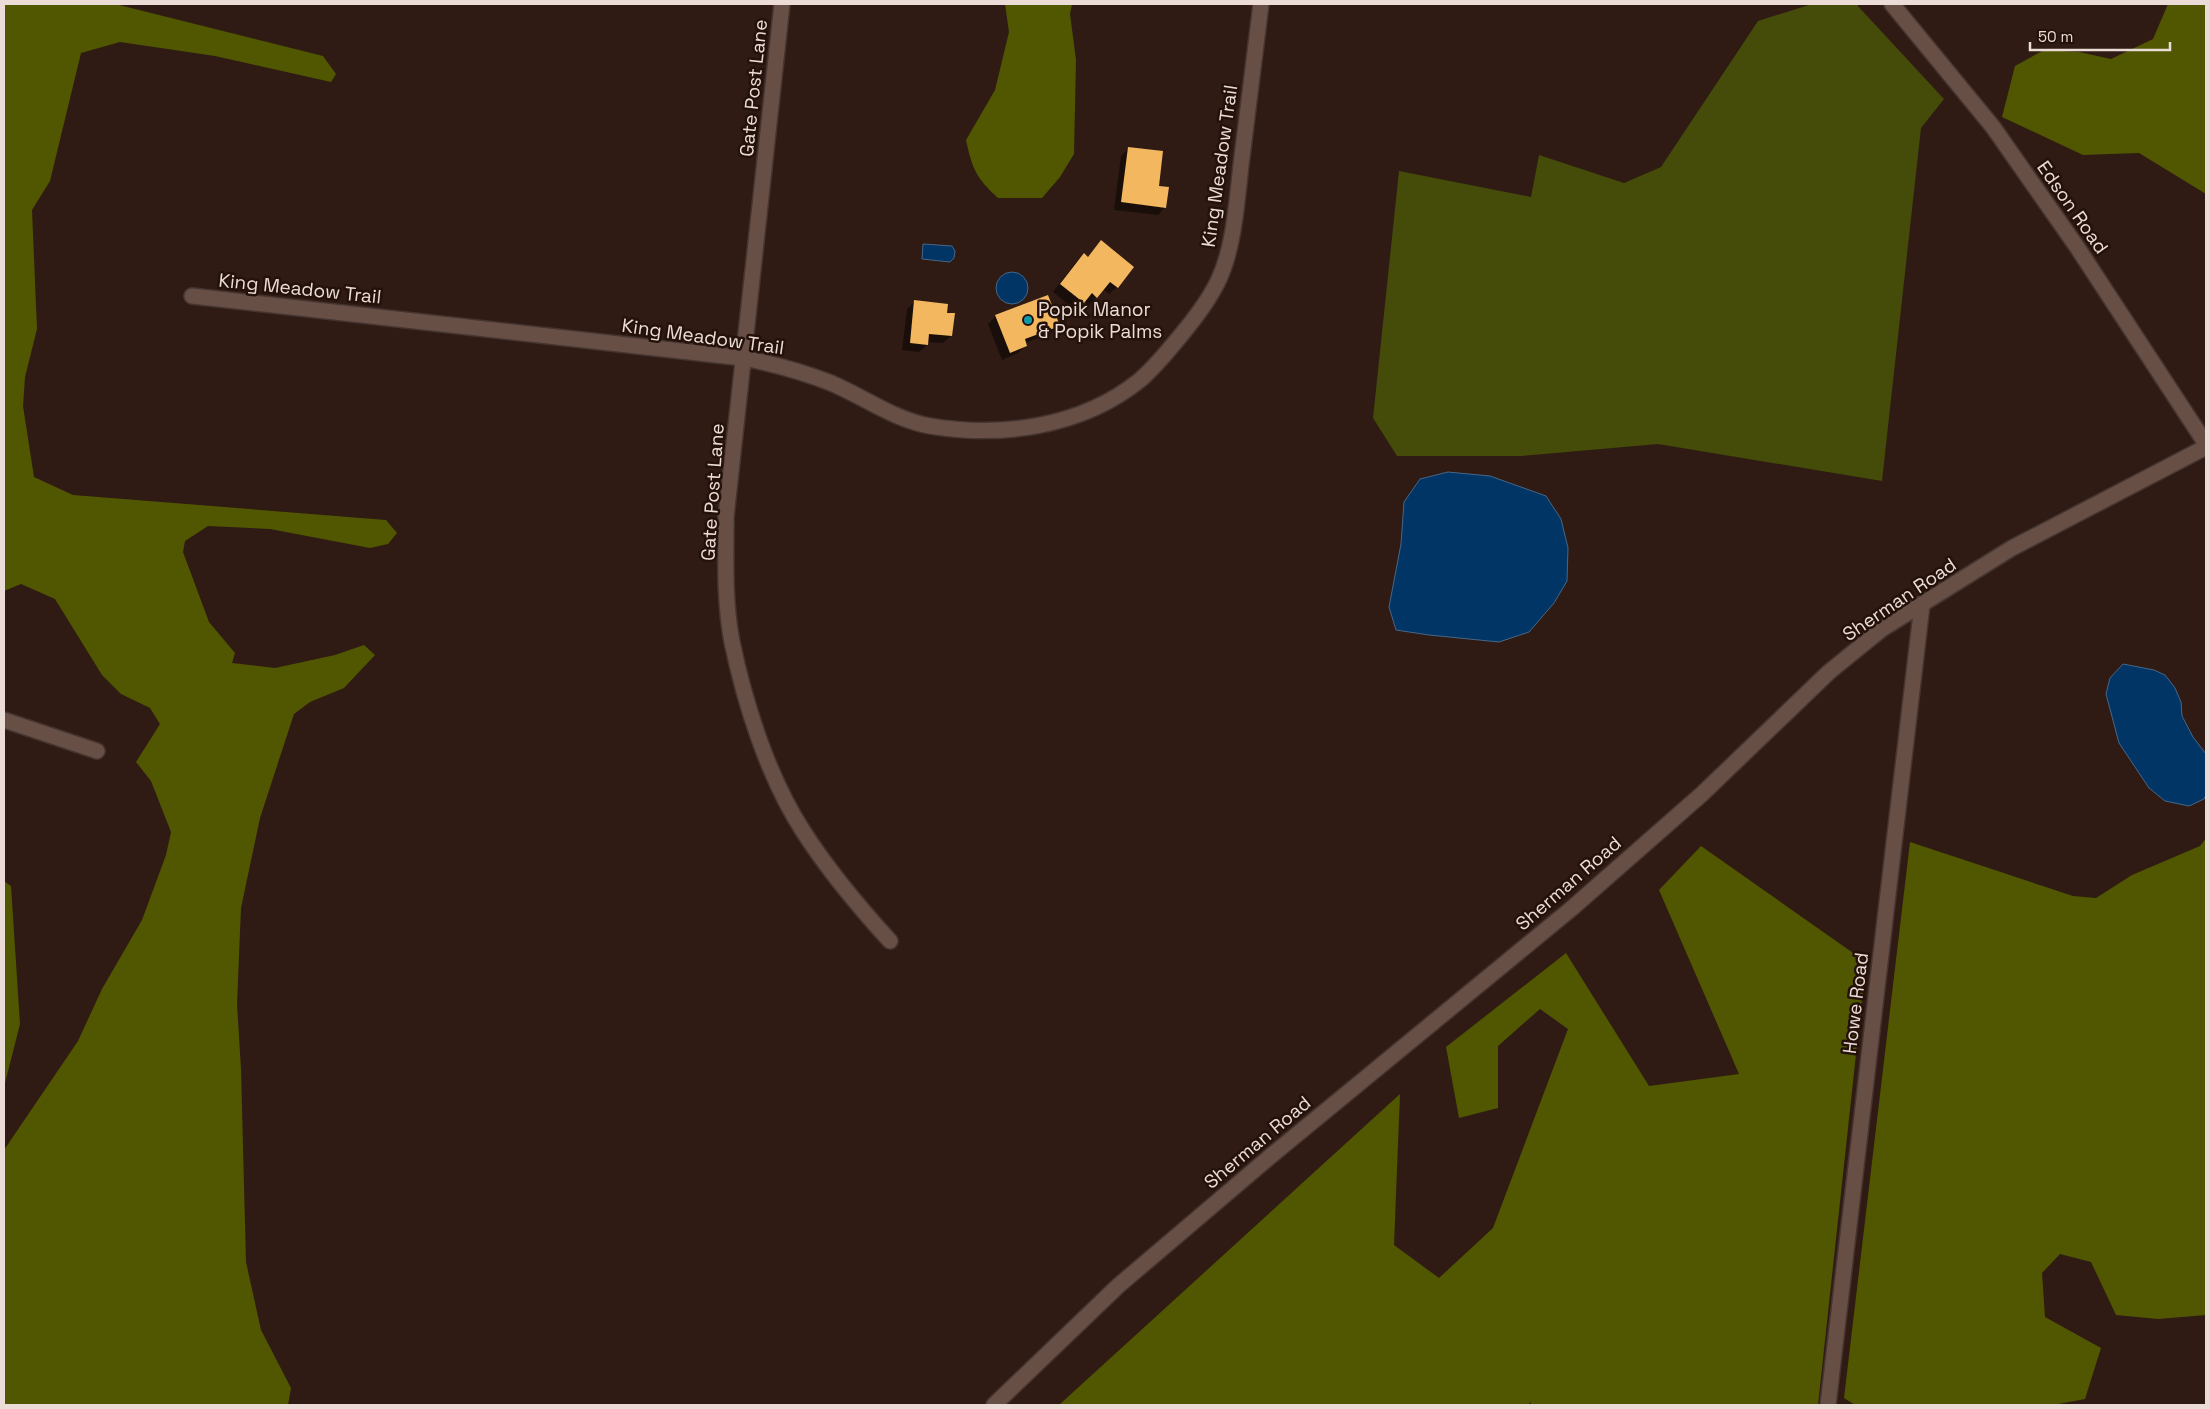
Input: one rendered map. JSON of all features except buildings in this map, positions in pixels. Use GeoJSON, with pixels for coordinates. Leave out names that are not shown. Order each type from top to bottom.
{"type":"FeatureCollection","features":[{"type":"Feature","properties":{"kind":"street","name":"Gate Post Lane"},"geometry":{"type":"LineString","coordinates":[[782,4],[726,517],[726,583],[732,641],[755,725],[784,798],[802,830],[851,898],[890,941]]}},
{"type":"Feature","properties":{"kind":"street","name":"King Meadow Trail"},"geometry":{"type":"LineString","coordinates":[[192,296],[743,358],[773,364],[806,374],[832,384],[904,418],[929,426],[998,430],[1033,426],[1080,415],[1113,398],[1140,379],[1172,347],[1198,314],[1220,278],[1234,229],[1261,4]]}},
{"type":"Feature","properties":{"kind":"street","name":"Edson Road"},"geometry":{"type":"LineString","coordinates":[[1892,4],[1998,135],[2077,247],[2206,445]]}},
{"type":"Feature","properties":{"kind":"street","name":"Sherman Road"},"geometry":{"type":"LineString","coordinates":[[994,1405],[1118,1286],[1272,1155],[1571,909],[1702,794],[1829,672],[1882,629],[2012,548],[2206,445]]}},
{"type":"Feature","properties":{"kind":"street","name":"Howe Road"},"geometry":{"type":"LineString","coordinates":[[1828,1405],[1922,605]]}},
{"type":"Feature","properties":{"kind":"street"},"geometry":{"type":"LineString","coordinates":[[4,720],[97,751]]}},
{"type":"Feature","properties":{"kind":"green space"},"geometry":{"type":"Polygon","coordinates":[[[4,4],[115,4],[323,56],[336,74],[331,82],[215,56],[120,42],[81,53],[50,181],[32,210],[37,329],[25,377],[23,406],[34,477],[73,495],[386,520],[397,533],[388,544],[370,548],[270,529],[208,526],[185,541],[183,552],[209,622],[235,653],[232,663],[275,668],[335,655],[364,645],[375,655],[344,688],[310,702],[294,714],[260,818],[241,908],[237,1004],[241,1069],[246,1262],[261,1330],[291,1388],[288,1405],[4,1405],[4,1150],[78,1041],[102,989],[142,920],[166,855],[171,832],[151,781],[136,762],[160,724],[150,708],[121,694],[102,675],[55,599],[21,584],[4,591],[4,4]]]}},
{"type":"Feature","properties":{"kind":"green space"},"geometry":{"type":"Polygon","coordinates":[[[1005,4],[1072,4],[1070,14],[1076,60],[1074,154],[1060,177],[1042,198],[998,198],[976,172],[970,158],[966,140],[995,90],[1009,32],[1005,4]]]}},
{"type":"Feature","properties":{"kind":"green space"},"geometry":{"type":"Polygon","coordinates":[[[1812,4],[1856,4],[1944,99],[1921,128],[1882,481],[1658,444],[1522,456],[1397,456],[1373,418],[1399,171],[1531,197],[1539,155],[1624,183],[1661,167],[1758,21],[1812,4]]]}},
{"type":"Feature","properties":{"kind":"green space"},"geometry":{"type":"Polygon","coordinates":[[[2168,4],[2206,4],[2206,194],[2139,153],[2083,155],[2002,117],[2015,66],[2044,50],[2079,52],[2111,59],[2153,39],[2168,4]]]}},
{"type":"Feature","properties":{"kind":"green space"},"geometry":{"type":"Polygon","coordinates":[[[2206,838],[2206,1315],[2158,1319],[2116,1315],[2091,1262],[2060,1254],[2042,1273],[2045,1317],[2101,1348],[2085,1399],[2053,1405],[1855,1405],[1844,1398],[1910,842],[2073,896],[2096,898],[2132,875],[2200,846],[2206,838]]]}},
{"type":"Feature","properties":{"kind":"green space"},"geometry":{"type":"Polygon","coordinates":[[[1701,846],[1866,962],[1818,1405],[1532,1405],[1530,1402],[1529,1405],[1059,1405],[1400,1094],[1394,1245],[1439,1278],[1493,1228],[1568,1029],[1540,1009],[1498,1046],[1498,1108],[1459,1118],[1446,1047],[1566,953],[1649,1086],[1739,1074],[1659,890],[1701,846]]]}},
{"type":"Feature","properties":{"kind":"green space"},"geometry":{"type":"Polygon","coordinates":[[[4,881],[11,886],[20,1024],[4,1087],[4,881]]]}},
{"type":"Feature","properties":{"kind":"water"},"geometry":{"type":"Polygon","coordinates":[[[923,244],[952,246],[955,251],[954,258],[950,262],[922,259],[923,244]]]}},
{"type":"Feature","properties":{"kind":"water"},"geometry":{"type":"Polygon","coordinates":[[[1012,272],[1024,276],[1028,288],[1024,300],[1012,304],[1000,300],[996,288],[1000,276],[1012,272]]]}},
{"type":"Feature","properties":{"kind":"water"},"geometry":{"type":"Polygon","coordinates":[[[1448,472],[1490,476],[1546,496],[1561,519],[1568,548],[1567,581],[1554,603],[1529,632],[1499,642],[1396,630],[1389,607],[1401,544],[1404,502],[1420,479],[1448,472]]]}},
{"type":"Feature","properties":{"kind":"water"},"geometry":{"type":"Polygon","coordinates":[[[2123,664],[2154,670],[2165,675],[2175,688],[2181,702],[2182,716],[2193,737],[2206,754],[2206,795],[2204,799],[2189,806],[2165,801],[2149,788],[2119,743],[2106,694],[2110,678],[2123,664]]]}},
{"type":"Feature","properties":{"kind":"place","name":"Popik Manor & Popik Palms"},"geometry":{"type":"Point","coordinates":[1028,320]}}]}
